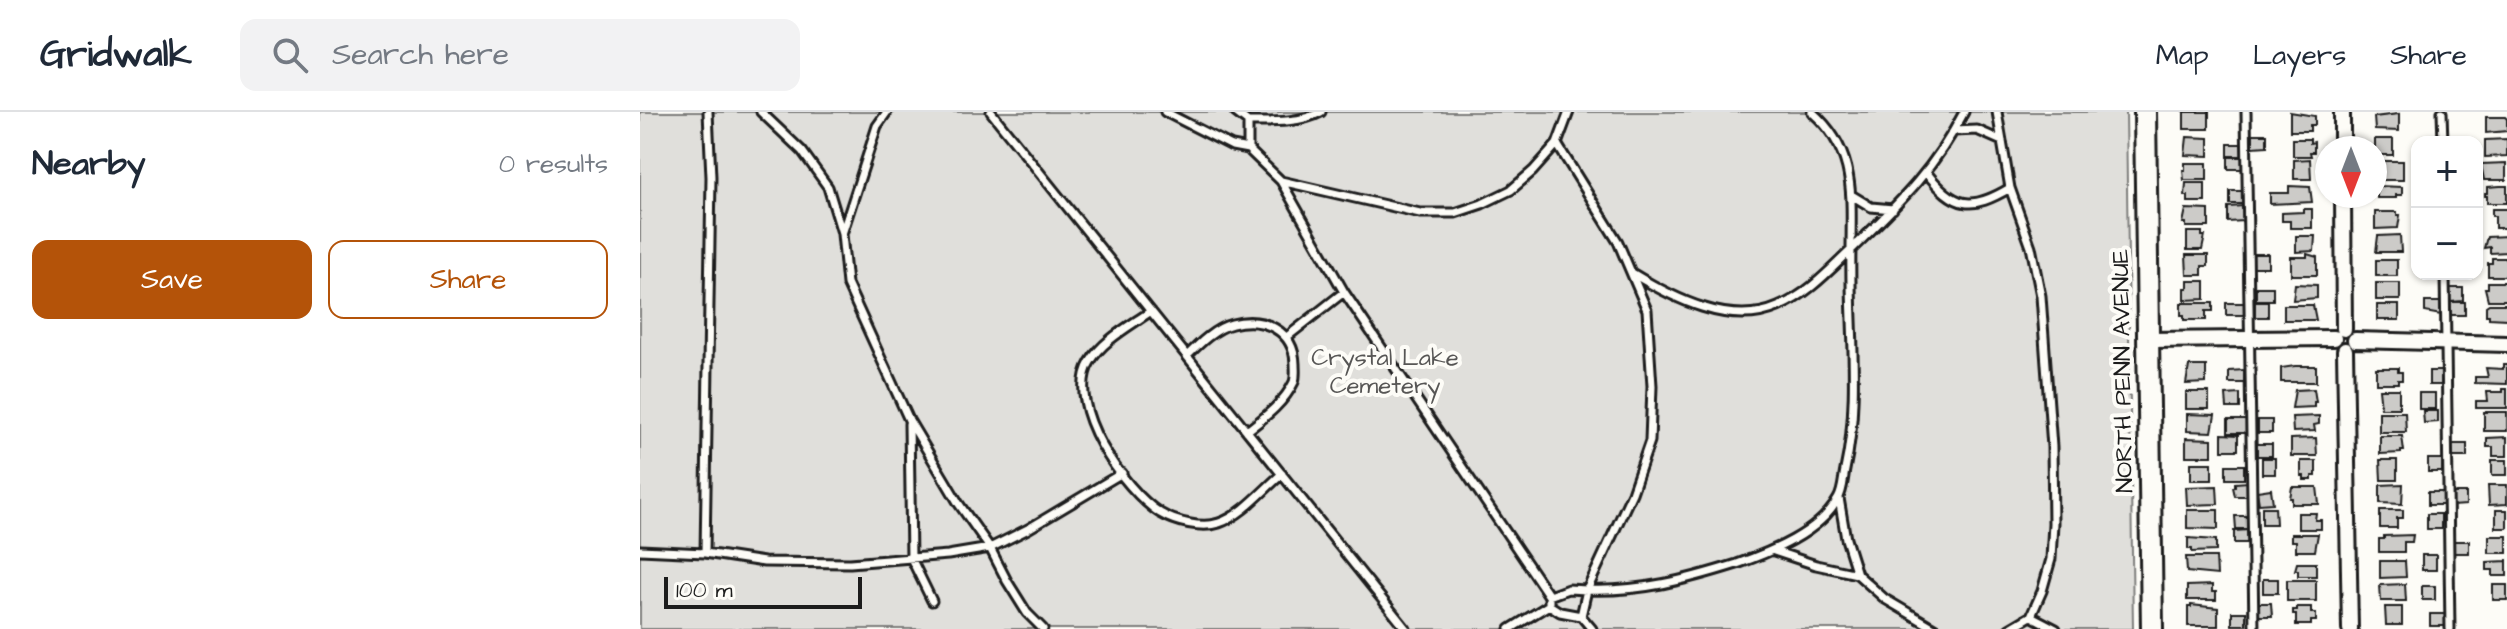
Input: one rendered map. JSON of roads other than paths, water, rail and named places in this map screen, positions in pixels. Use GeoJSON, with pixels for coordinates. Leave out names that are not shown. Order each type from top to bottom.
{"type":"FeatureCollection","features":[{"type":"Feature","properties":{"kind":"main road","name":"NORTH PENN AVENUE"},"geometry":{"type":"LineString","coordinates":[[2145,112],[2152,629]]}},
{"type":"Feature","properties":{"kind":"street"},"geometry":{"type":"LineString","coordinates":[[2342,112],[2342,136]]}},
{"type":"Feature","properties":{"kind":"street"},"geometry":{"type":"LineString","coordinates":[[2343,208],[2350,629]]}},
{"type":"Feature","properties":{"kind":"street"},"geometry":{"type":"LineString","coordinates":[[2148,340],[2345,339],[2507,344]]}},
{"type":"Feature","properties":{"kind":"lane"},"geometry":{"type":"LineString","coordinates":[[705,553],[711,177],[708,112]]}},
{"type":"Feature","properties":{"kind":"lane"},"geometry":{"type":"LineString","coordinates":[[761,112],[802,151],[828,187],[842,234],[847,284],[909,420],[1027,613],[1043,629]]}},
{"type":"Feature","properties":{"kind":"lane"},"geometry":{"type":"LineString","coordinates":[[842,234],[877,126],[887,112]]}},
{"type":"Feature","properties":{"kind":"lane"},"geometry":{"type":"LineString","coordinates":[[991,112],[1406,629]]}},
{"type":"Feature","properties":{"kind":"lane"},"geometry":{"type":"LineString","coordinates":[[1165,112],[1232,146],[1248,149],[1281,181],[1344,292],[1549,600],[1560,612],[1581,616],[1592,629]]}},
{"type":"Feature","properties":{"kind":"lane"},"geometry":{"type":"LineString","coordinates":[[1235,112],[1248,122],[1279,121],[1321,112]]}},
{"type":"Feature","properties":{"kind":"lane"},"geometry":{"type":"LineString","coordinates":[[1281,181],[1420,213],[1455,213],[1511,190],[1533,171],[1557,144],[1569,112]]}},
{"type":"Feature","properties":{"kind":"lane"},"geometry":{"type":"LineString","coordinates":[[1812,112],[1839,143],[1853,196],[1854,396],[1850,447],[1839,498],[1846,539],[1857,574]]}},
{"type":"Feature","properties":{"kind":"lane"},"geometry":{"type":"LineString","coordinates":[[1631,272],[1659,290],[1737,316],[1777,308],[1813,286],[1910,193],[1947,144],[1964,112]]}},
{"type":"Feature","properties":{"kind":"lane"},"geometry":{"type":"LineString","coordinates":[[1997,112],[2010,188],[2031,247],[2041,296],[2052,447],[2051,559],[2031,616],[2009,629]]}},
{"type":"Feature","properties":{"kind":"lane"},"geometry":{"type":"LineString","coordinates":[[2246,112],[2254,629]]}},
{"type":"Feature","properties":{"kind":"lane"},"geometry":{"type":"LineString","coordinates":[[2442,112],[2443,136]]}},
{"type":"Feature","properties":{"kind":"lane"},"geometry":{"type":"LineString","coordinates":[[1248,122],[1248,149]]}},
{"type":"Feature","properties":{"kind":"lane"},"geometry":{"type":"LineString","coordinates":[[1954,131],[1977,130],[2002,141]]}},
{"type":"Feature","properties":{"kind":"lane"},"geometry":{"type":"LineString","coordinates":[[1557,144],[1618,242],[1647,310],[1652,386],[1650,441],[1632,493],[1587,590],[1581,616]]}},
{"type":"Feature","properties":{"kind":"lane"},"geometry":{"type":"LineString","coordinates":[[1926,172],[1940,190],[1961,202],[1985,202],[2010,188]]}},
{"type":"Feature","properties":{"kind":"lane"},"geometry":{"type":"LineString","coordinates":[[1853,196],[1871,207],[1893,209]]}},
{"type":"Feature","properties":{"kind":"lane"},"geometry":{"type":"LineString","coordinates":[[2445,280],[2450,629]]}},
{"type":"Feature","properties":{"kind":"lane"},"geometry":{"type":"LineString","coordinates":[[1288,336],[1344,292]]}},
{"type":"Feature","properties":{"kind":"lane"},"geometry":{"type":"LineString","coordinates":[[1151,311],[1110,340],[1089,363],[1082,389],[1091,421],[1108,457],[1160,513],[1188,524],[1218,524],[1243,508],[1282,474]]}},
{"type":"Feature","properties":{"kind":"lane"},"geometry":{"type":"LineString","coordinates":[[1187,356],[1204,340],[1231,324],[1253,322],[1273,326],[1288,336],[1295,356],[1296,378],[1284,398],[1247,431]]}},
{"type":"Feature","properties":{"kind":"lane"},"geometry":{"type":"LineString","coordinates":[[909,420],[911,558],[932,601]]}},
{"type":"Feature","properties":{"kind":"lane"},"geometry":{"type":"LineString","coordinates":[[640,550],[705,553],[764,562],[850,563],[990,548],[1122,473]]}},
{"type":"Feature","properties":{"kind":"lane"},"geometry":{"type":"LineString","coordinates":[[1510,629],[1568,589],[1608,591],[1661,586],[1774,551],[1819,521],[1839,498]]}},
{"type":"Feature","properties":{"kind":"lane"},"geometry":{"type":"LineString","coordinates":[[1774,551],[1857,574],[1885,599],[1936,629]]}},
{"type":"Feature","properties":{"kind":"lane"},"geometry":{"type":"LineString","coordinates":[[2031,616],[2056,629]]}},
{"type":"Feature","properties":{"kind":"park label","name":"Crystal Lake Cemetery"},"geometry":{"type":"Point","coordinates":[1385,371]}}]}
